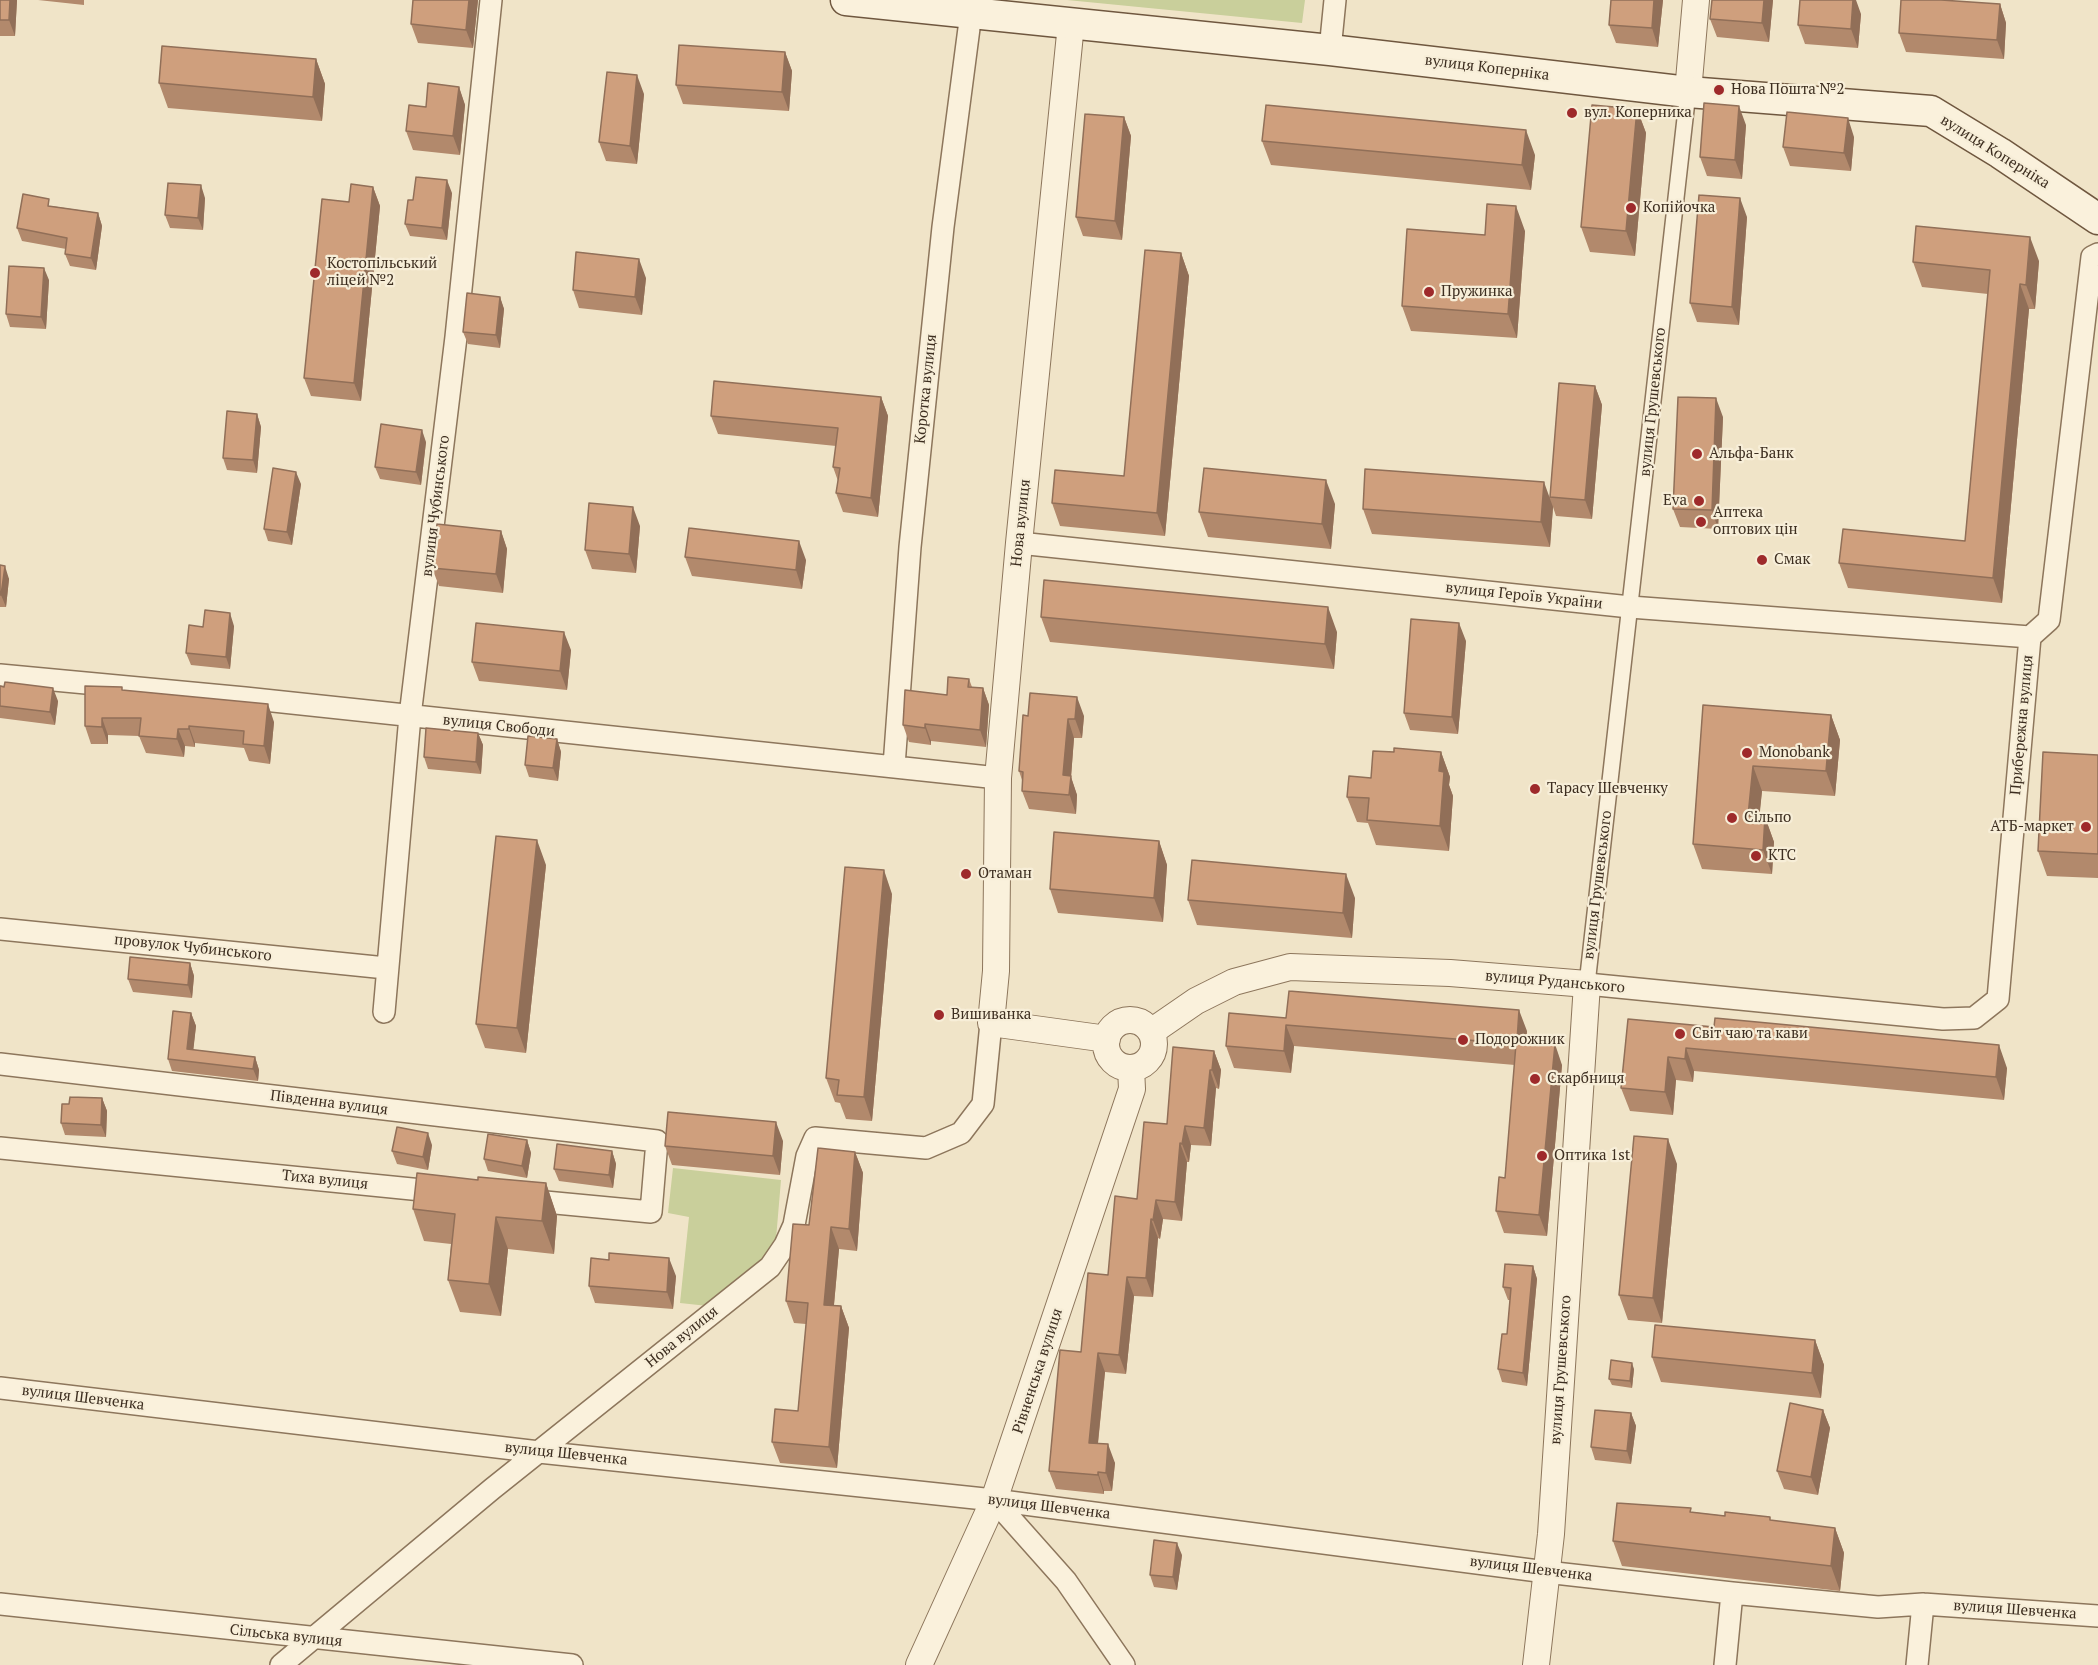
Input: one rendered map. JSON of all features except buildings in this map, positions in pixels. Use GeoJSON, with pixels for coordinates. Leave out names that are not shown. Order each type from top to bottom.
{"type":"FeatureCollection","features":[{"type":"Feature","properties":{"kind":"main road","name":"вулиця Коперніка"},"geometry":{"type":"LineString","coordinates":[[846,0],[925,4],[970,13],[1330,50],[1688,92],[1931,111],[2000,153],[2098,219]]}},
{"type":"Feature","properties":{"kind":"street","name":"вулиця Чубинського"},"geometry":{"type":"LineString","coordinates":[[384,1012],[386,968],[410,717],[456,337],[491,0]]}},
{"type":"Feature","properties":{"kind":"street"},"geometry":{"type":"LineString","coordinates":[[1330,50],[1335,0]]}},
{"type":"Feature","properties":{"kind":"street","name":"вулиця Грушевського"},"geometry":{"type":"LineString","coordinates":[[1536,1665],[1551,1534],[1587,984],[1688,92],[1696,0]]}},
{"type":"Feature","properties":{"kind":"street","name":"Коротка вулиця"},"geometry":{"type":"LineString","coordinates":[[894,766],[911,537],[943,227],[970,13]]}},
{"type":"Feature","properties":{"kind":"street","name":"Нова вулиця"},"geometry":{"type":"LineString","coordinates":[[281,1665],[539,1452],[770,1267],[794,1225],[807,1156],[815,1138],[926,1148],[961,1133],[983,1104],[996,971],[998,778],[1071,24]]}},
{"type":"Feature","properties":{"kind":"street","name":"Прибережна вулиця"},"geometry":{"type":"LineString","coordinates":[[1974,1018],[1998,999],[2030,637],[2049,620],[2092,257],[2098,254]]}},
{"type":"Feature","properties":{"kind":"street","name":"вулиця Героїв України"},"geometry":{"type":"LineString","coordinates":[[1019,543],[1630,607],[2030,637]]}},
{"type":"Feature","properties":{"kind":"street","name":"вулиця Свободи"},"geometry":{"type":"LineString","coordinates":[[0,675],[245,698],[998,778]]}},
{"type":"Feature","properties":{"kind":"street","name":"провулок Чубинського"},"geometry":{"type":"LineString","coordinates":[[0,929],[386,968]]}},
{"type":"Feature","properties":{"kind":"street","name":"вулиця Руданського"},"geometry":{"type":"LineString","coordinates":[[1151,1032],[1196,1001],[1234,982],[1290,967],[1450,973],[1943,1019],[1974,1018]]}},
{"type":"Feature","properties":{"kind":"street"},"geometry":{"type":"LineString","coordinates":[[1124,1021],[1139,1022],[1151,1032],[1154,1048],[1146,1063],[1131,1068],[1122,1067],[1110,1058],[1107,1039],[1111,1029],[1124,1021]]}},
{"type":"Feature","properties":{"kind":"street"},"geometry":{"type":"LineString","coordinates":[[991,1023],[1107,1039]]}},
{"type":"Feature","properties":{"kind":"street","name":"Південна вулиця"},"geometry":{"type":"LineString","coordinates":[[0,1064],[657,1142],[651,1212],[509,1198]]}},
{"type":"Feature","properties":{"kind":"street","name":"Рівненська вулиця"},"geometry":{"type":"LineString","coordinates":[[919,1665],[994,1500],[1132,1089],[1131,1068]]}},
{"type":"Feature","properties":{"kind":"street","name":"Тиха вулиця"},"geometry":{"type":"LineString","coordinates":[[0,1148],[462,1194]]}},
{"type":"Feature","properties":{"kind":"street","name":"вулиця Шевченка"},"geometry":{"type":"LineString","coordinates":[[0,1388],[539,1452],[994,1500],[1546,1572],[1732,1593],[1878,1607],[1923,1604],[2098,1616]]}},
{"type":"Feature","properties":{"kind":"street"},"geometry":{"type":"LineString","coordinates":[[994,1500],[1066,1581],[1124,1665]]}},
{"type":"Feature","properties":{"kind":"street"},"geometry":{"type":"LineString","coordinates":[[1725,1665],[1732,1593]]}},
{"type":"Feature","properties":{"kind":"street","name":"Сільська вулиця"},"geometry":{"type":"LineString","coordinates":[[0,1604],[572,1665]]}},
{"type":"Feature","properties":{"kind":"street"},"geometry":{"type":"LineString","coordinates":[[1917,1665],[1923,1604]]}},
{"type":"Feature","properties":{"kind":"green space"},"geometry":{"type":"Polygon","coordinates":[[[1067,0],[1305,0],[1302,23],[1067,0]]]}},
{"type":"Feature","properties":{"kind":"green space"},"geometry":{"type":"Polygon","coordinates":[[[673,1168],[781,1180],[776,1239],[760,1263],[708,1306],[680,1303],[689,1217],[668,1213],[673,1168]]]}},
{"type":"Feature","properties":{"kind":"place","name":"Нова Пошта №2"},"geometry":{"type":"Point","coordinates":[1719,90]}},
{"type":"Feature","properties":{"kind":"place","name":"вул. Коперника"},"geometry":{"type":"Point","coordinates":[1572,113]}},
{"type":"Feature","properties":{"kind":"place","name":"Копійочка"},"geometry":{"type":"Point","coordinates":[1631,208]}},
{"type":"Feature","properties":{"kind":"place","name":"Костопільський ліцей №2"},"geometry":{"type":"Point","coordinates":[315,273]}},
{"type":"Feature","properties":{"kind":"place","name":"Пружинка"},"geometry":{"type":"Point","coordinates":[1429,292]}},
{"type":"Feature","properties":{"kind":"place","name":"Альфа-Банк"},"geometry":{"type":"Point","coordinates":[1697,454]}},
{"type":"Feature","properties":{"kind":"place","name":"Eva"},"geometry":{"type":"Point","coordinates":[1699,501]}},
{"type":"Feature","properties":{"kind":"place","name":"Аптека оптових цін"},"geometry":{"type":"Point","coordinates":[1701,522]}},
{"type":"Feature","properties":{"kind":"place","name":"Смак"},"geometry":{"type":"Point","coordinates":[1762,560]}},
{"type":"Feature","properties":{"kind":"place","name":"Monobank"},"geometry":{"type":"Point","coordinates":[1747,753]}},
{"type":"Feature","properties":{"kind":"place","name":"Тарасу Шевченку"},"geometry":{"type":"Point","coordinates":[1535,789]}},
{"type":"Feature","properties":{"kind":"place","name":"Сільпо"},"geometry":{"type":"Point","coordinates":[1732,818]}},
{"type":"Feature","properties":{"kind":"place","name":"АТБ-маркет"},"geometry":{"type":"Point","coordinates":[2086,827]}},
{"type":"Feature","properties":{"kind":"place","name":"КТС"},"geometry":{"type":"Point","coordinates":[1756,856]}},
{"type":"Feature","properties":{"kind":"place","name":"Отаман"},"geometry":{"type":"Point","coordinates":[966,874]}},
{"type":"Feature","properties":{"kind":"place","name":"Вишиванка"},"geometry":{"type":"Point","coordinates":[939,1015]}},
{"type":"Feature","properties":{"kind":"place","name":"Світ чаю та кави"},"geometry":{"type":"Point","coordinates":[1680,1034]}},
{"type":"Feature","properties":{"kind":"place","name":"Подорожник"},"geometry":{"type":"Point","coordinates":[1463,1040]}},
{"type":"Feature","properties":{"kind":"place","name":"Скарбниця"},"geometry":{"type":"Point","coordinates":[1535,1079]}},
{"type":"Feature","properties":{"kind":"place","name":"Оптика 1st"},"geometry":{"type":"Point","coordinates":[1542,1156]}}]}
